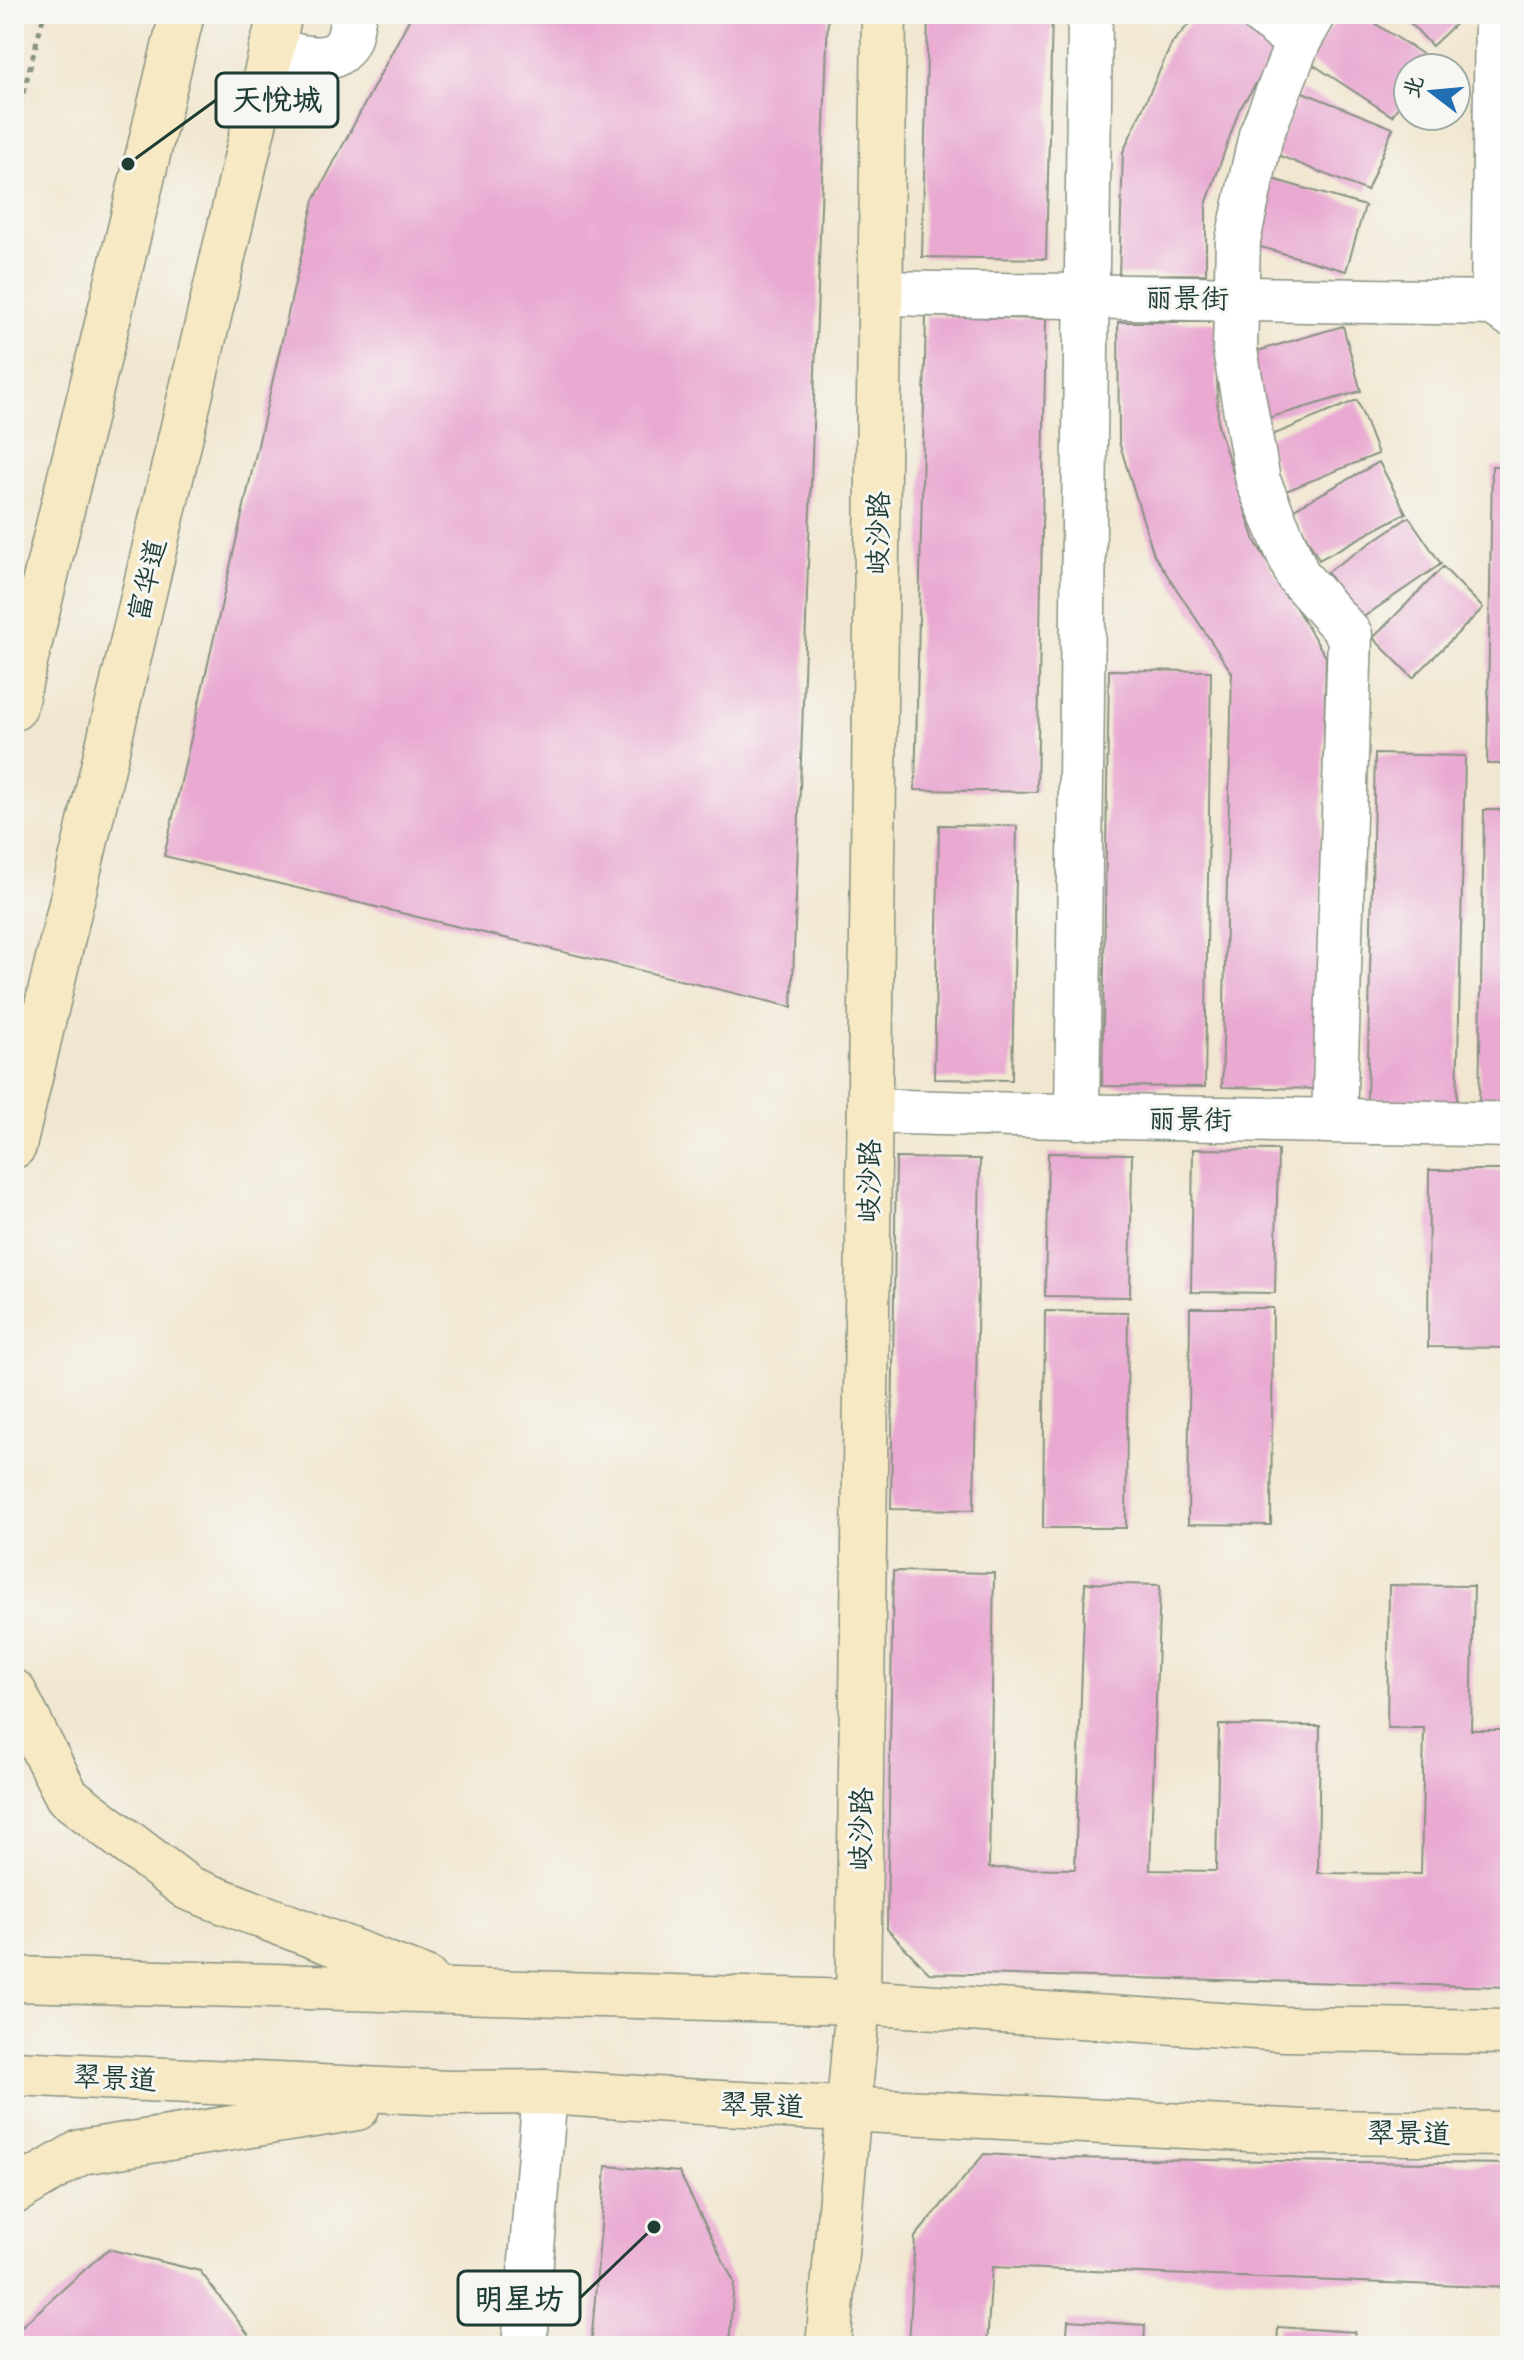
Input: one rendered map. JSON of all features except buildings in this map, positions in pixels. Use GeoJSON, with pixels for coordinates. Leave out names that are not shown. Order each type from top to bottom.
{"type":"FeatureCollection","features":[{"type":"Feature","properties":{"kind":"main road"},"geometry":{"type":"LineString","coordinates":[[14,708],[182,14]]}},
{"type":"Feature","properties":{"kind":"main road","name":"岐沙路"},"geometry":{"type":"LineString","coordinates":[[828,2346],[858,2002],[884,14]]}},
{"type":"Feature","properties":{"kind":"main road","name":"富华道"},"geometry":{"type":"LineString","coordinates":[[14,1146],[275,32]]}},
{"type":"Feature","properties":{"kind":"main road"},"geometry":{"type":"LineString","coordinates":[[14,1692],[67,1796],[188,1888],[458,1992]]}},
{"type":"Feature","properties":{"kind":"main road"},"geometry":{"type":"LineString","coordinates":[[14,1979],[858,2002],[1284,2029],[1510,2032]]}},
{"type":"Feature","properties":{"kind":"main road","name":"翠景道"},"geometry":{"type":"LineString","coordinates":[[14,2073],[449,2093],[545,2092],[1307,2132],[1510,2134]]}},
{"type":"Feature","properties":{"kind":"main road"},"geometry":{"type":"LineString","coordinates":[[14,2192],[81,2152],[449,2093]]}},
{"type":"Feature","properties":{"kind":"street"},"geometry":{"type":"LineString","coordinates":[[275,32],[311,60],[331,56],[347,42],[354,14]]}},
{"type":"Feature","properties":{"kind":"street"},"geometry":{"type":"LineString","coordinates":[[1077,1117],[1090,14]]}},
{"type":"Feature","properties":{"kind":"street"},"geometry":{"type":"LineString","coordinates":[[1262,14],[1306,28],[1261,135],[1238,240],[1235,350],[1258,481],[1298,576],[1350,635],[1334,1120]]}},
{"type":"Feature","properties":{"kind":"street","name":"丽景街"},"geometry":{"type":"LineString","coordinates":[[881,293],[1236,299],[1501,309],[1497,14]]}},
{"type":"Feature","properties":{"kind":"street","name":"丽景街"},"geometry":{"type":"LineString","coordinates":[[870,1111],[1510,1125]]}},
{"type":"Feature","properties":{"kind":"street"},"geometry":{"type":"LineString","coordinates":[[524,2346],[545,2092]]}},
{"type":"Feature","properties":{"kind":"path"},"geometry":{"type":"LineString","coordinates":[[14,128],[44,14]]}},
{"type":"Feature","properties":{"kind":"place","name":"天悦城"},"geometry":{"type":"Point","coordinates":[128,164]}},
{"type":"Feature","properties":{"kind":"place","name":"明星坊"},"geometry":{"type":"Point","coordinates":[654,2227]}}]}
